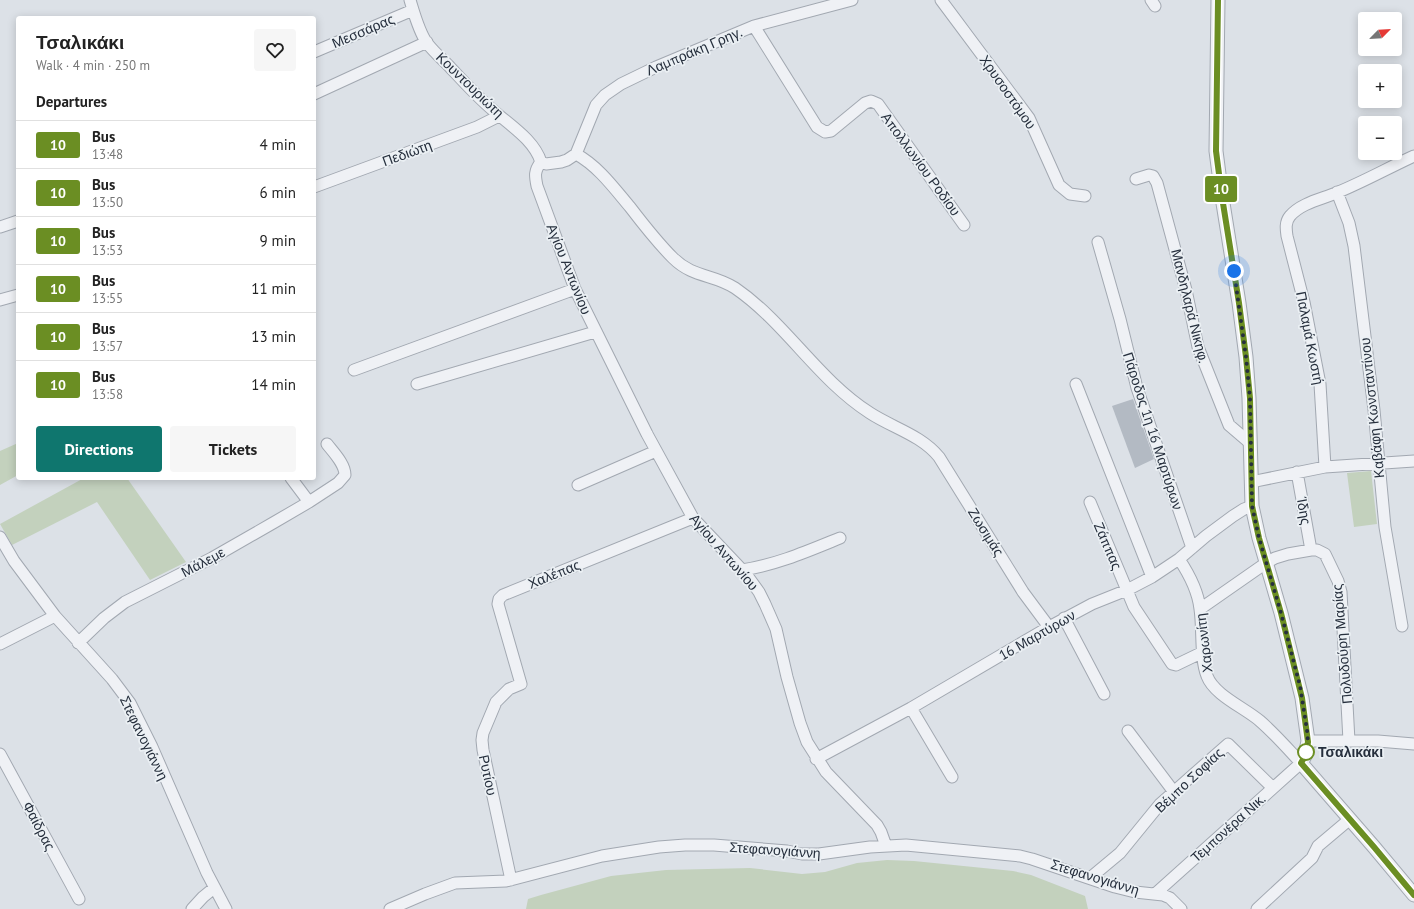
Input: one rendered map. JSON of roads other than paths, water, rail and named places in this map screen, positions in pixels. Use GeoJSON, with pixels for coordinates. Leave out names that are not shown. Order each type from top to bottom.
{"type":"FeatureCollection","features":[{"type":"Feature","properties":{"kind":"street","name":"Λαμπράκη Γρηγ."},"geometry":{"type":"LineString","coordinates":[[576,154],[596,105],[607,93],[621,84],[656,67],[754,26],[852,0]]}},
{"type":"Feature","properties":{"kind":"street","name":"Χρυσοστόμου"},"geometry":{"type":"LineString","coordinates":[[941,0],[1029,118],[1059,186],[1070,194],[1085,196]]}},
{"type":"Feature","properties":{"kind":"street"},"geometry":{"type":"LineString","coordinates":[[1218,0],[1216,151],[1246,357],[1250,398],[1252,506],[1259,538],[1300,686],[1308,742],[1305,756],[1301,763],[1414,895]]}},
{"type":"Feature","properties":{"kind":"street","name":"Κουντουριώτη"},"geometry":{"type":"LineString","coordinates":[[412,5],[427,42],[469,88],[499,116],[509,123],[533,147],[541,162]]}},
{"type":"Feature","properties":{"kind":"street","name":"Μεσσάρας"},"geometry":{"type":"LineString","coordinates":[[316,51],[412,5]]}},
{"type":"Feature","properties":{"kind":"street","name":"Απολλωνίου Ροδίου"},"geometry":{"type":"LineString","coordinates":[[754,26],[818,127],[825,132],[831,131],[865,103],[871,101],[878,104],[964,225]]}},
{"type":"Feature","properties":{"kind":"street"},"geometry":{"type":"LineString","coordinates":[[316,93],[427,42]]}},
{"type":"Feature","properties":{"kind":"street","name":"Πεδιώτη"},"geometry":{"type":"LineString","coordinates":[[316,186],[477,127],[499,116]]}},
{"type":"Feature","properties":{"kind":"street"},"geometry":{"type":"LineString","coordinates":[[541,162],[546,164],[561,162],[576,154]]}},
{"type":"Feature","properties":{"kind":"street","name":"Ζωσιμάς"},"geometry":{"type":"LineString","coordinates":[[576,154],[591,164],[614,188],[672,257],[693,272],[733,287],[754,303],[776,323],[822,374],[854,402],[871,414],[921,440],[933,449],[939,456],[1023,592],[1049,627]]}},
{"type":"Feature","properties":{"kind":"street"},"geometry":{"type":"LineString","coordinates":[[1337,192],[1414,156]]}},
{"type":"Feature","properties":{"kind":"street","name":"Αγίου Αντωνίου"},"geometry":{"type":"LineString","coordinates":[[541,162],[535,171],[537,186],[575,289],[595,332],[656,451],[693,518],[742,570],[759,592],[773,621],[800,723],[807,742],[816,759],[826,772],[877,824],[886,846]]}},
{"type":"Feature","properties":{"kind":"street","name":"Μανδηλαρά Νικηφ."},"geometry":{"type":"LineString","coordinates":[[1136,179],[1149,174],[1154,176],[1181,268],[1198,347],[1229,424],[1250,443]]}},
{"type":"Feature","properties":{"kind":"street","name":"Παλαμά Κωστή"},"geometry":{"type":"LineString","coordinates":[[1325,467],[1320,384],[1304,302],[1286,228],[1289,217],[1294,212],[1337,192]]}},
{"type":"Feature","properties":{"kind":"street","name":"Καβάφη Κωνσταντίνου"},"geometry":{"type":"LineString","coordinates":[[1337,192],[1349,223],[1354,246],[1385,527],[1402,626]]}},
{"type":"Feature","properties":{"kind":"street"},"geometry":{"type":"LineString","coordinates":[[0,227],[16,222]]}},
{"type":"Feature","properties":{"kind":"street","name":"Πάροδος 1η 16 Μαρτύρων"},"geometry":{"type":"LineString","coordinates":[[1098,242],[1137,388],[1192,548]]}},
{"type":"Feature","properties":{"kind":"street"},"geometry":{"type":"LineString","coordinates":[[354,370],[575,289]]}},
{"type":"Feature","properties":{"kind":"street"},"geometry":{"type":"LineString","coordinates":[[0,300],[16,296]]}},
{"type":"Feature","properties":{"kind":"street"},"geometry":{"type":"LineString","coordinates":[[417,384],[595,332]]}},
{"type":"Feature","properties":{"kind":"street"},"geometry":{"type":"LineString","coordinates":[[1076,384],[1152,577]]}},
{"type":"Feature","properties":{"kind":"street","name":"Μάλεμε"},"geometry":{"type":"LineString","coordinates":[[78,642],[104,618],[125,602],[212,558],[309,502],[338,483],[346,475],[345,470],[327,444]]}},
{"type":"Feature","properties":{"kind":"street"},"geometry":{"type":"LineString","coordinates":[[578,485],[656,451]]}},
{"type":"Feature","properties":{"kind":"street"},"geometry":{"type":"LineString","coordinates":[[1251,482],[1325,467],[1414,461]]}},
{"type":"Feature","properties":{"kind":"street","name":"Ίδης"},"geometry":{"type":"LineString","coordinates":[[1297,472],[1316,551]]}},
{"type":"Feature","properties":{"kind":"street"},"geometry":{"type":"LineString","coordinates":[[293,480],[309,502]]}},
{"type":"Feature","properties":{"kind":"street","name":"Ζάππας"},"geometry":{"type":"LineString","coordinates":[[1090,502],[1140,617],[1172,664],[1176,666],[1203,652]]}},
{"type":"Feature","properties":{"kind":"street","name":"16 Μαρτύρων"},"geometry":{"type":"LineString","coordinates":[[816,759],[911,708],[1064,618],[1092,604],[1127,590],[1152,577],[1179,559],[1233,516],[1252,506]]}},
{"type":"Feature","properties":{"kind":"street","name":"Χαλέπας"},"geometry":{"type":"LineString","coordinates":[[521,684],[498,604],[498,599],[503,595],[693,518]]}},
{"type":"Feature","properties":{"kind":"street","name":"Στεφανογιάννη"},"geometry":{"type":"LineString","coordinates":[[0,537],[14,561],[55,616],[112,679],[130,703],[152,747],[198,854],[226,909]]}},
{"type":"Feature","properties":{"kind":"street"},"geometry":{"type":"LineString","coordinates":[[742,570],[757,568],[840,538]]}},
{"type":"Feature","properties":{"kind":"street"},"geometry":{"type":"LineString","coordinates":[[1200,609],[1266,563],[1280,556],[1316,551]]}},
{"type":"Feature","properties":{"kind":"street","name":"Πολυδούρη Μαρίας"},"geometry":{"type":"LineString","coordinates":[[1316,551],[1325,554],[1333,569],[1341,592],[1349,741]]}},
{"type":"Feature","properties":{"kind":"street","name":"Χαρωνίτη"},"geometry":{"type":"LineString","coordinates":[[1179,559],[1193,583],[1200,609],[1204,668],[1209,681],[1220,692],[1259,720],[1301,763]]}},
{"type":"Feature","properties":{"kind":"street"},"geometry":{"type":"LineString","coordinates":[[0,644],[55,616]]}},
{"type":"Feature","properties":{"kind":"street"},"geometry":{"type":"LineString","coordinates":[[1064,618],[1104,694]]}},
{"type":"Feature","properties":{"kind":"street","name":"Ρυτίου"},"geometry":{"type":"LineString","coordinates":[[511,880],[482,740],[496,702],[509,689],[521,684]]}},
{"type":"Feature","properties":{"kind":"street"},"geometry":{"type":"LineString","coordinates":[[911,708],[952,777]]}},
{"type":"Feature","properties":{"kind":"street"},"geometry":{"type":"LineString","coordinates":[[1128,731],[1174,792]]}},
{"type":"Feature","properties":{"kind":"street"},"geometry":{"type":"LineString","coordinates":[[1308,742],[1378,741],[1414,744]]}},
{"type":"Feature","properties":{"kind":"street","name":"Βέμπο Σοφίας"},"geometry":{"type":"LineString","coordinates":[[1090,878],[1120,853],[1160,804],[1228,744],[1273,788]]}},
{"type":"Feature","properties":{"kind":"street","name":"Φαίδρας"},"geometry":{"type":"LineString","coordinates":[[0,754],[79,899]]}},
{"type":"Feature","properties":{"kind":"street","name":"Τεμπονέρα Νικ."},"geometry":{"type":"LineString","coordinates":[[1156,893],[1301,763]]}},
{"type":"Feature","properties":{"kind":"street"},"geometry":{"type":"LineString","coordinates":[[1257,909],[1312,858],[1318,846],[1350,819]]}},
{"type":"Feature","properties":{"kind":"street","name":"Στεφανογιάννη"},"geometry":{"type":"LineString","coordinates":[[390,909],[455,883],[498,882],[511,880],[602,856],[659,847],[685,845],[726,846],[787,851],[802,854],[819,854],[886,846],[914,845],[1020,856],[1040,861],[1135,892],[1156,893],[1163,895],[1170,898],[1181,909]]}},
{"type":"Feature","properties":{"kind":"street"},"geometry":{"type":"LineString","coordinates":[[192,909],[214,888]]}},
{"type":"Feature","properties":{"kind":"place","name":"Τσαλικάκι"},"geometry":{"type":"Point","coordinates":[1306,752]}}]}
